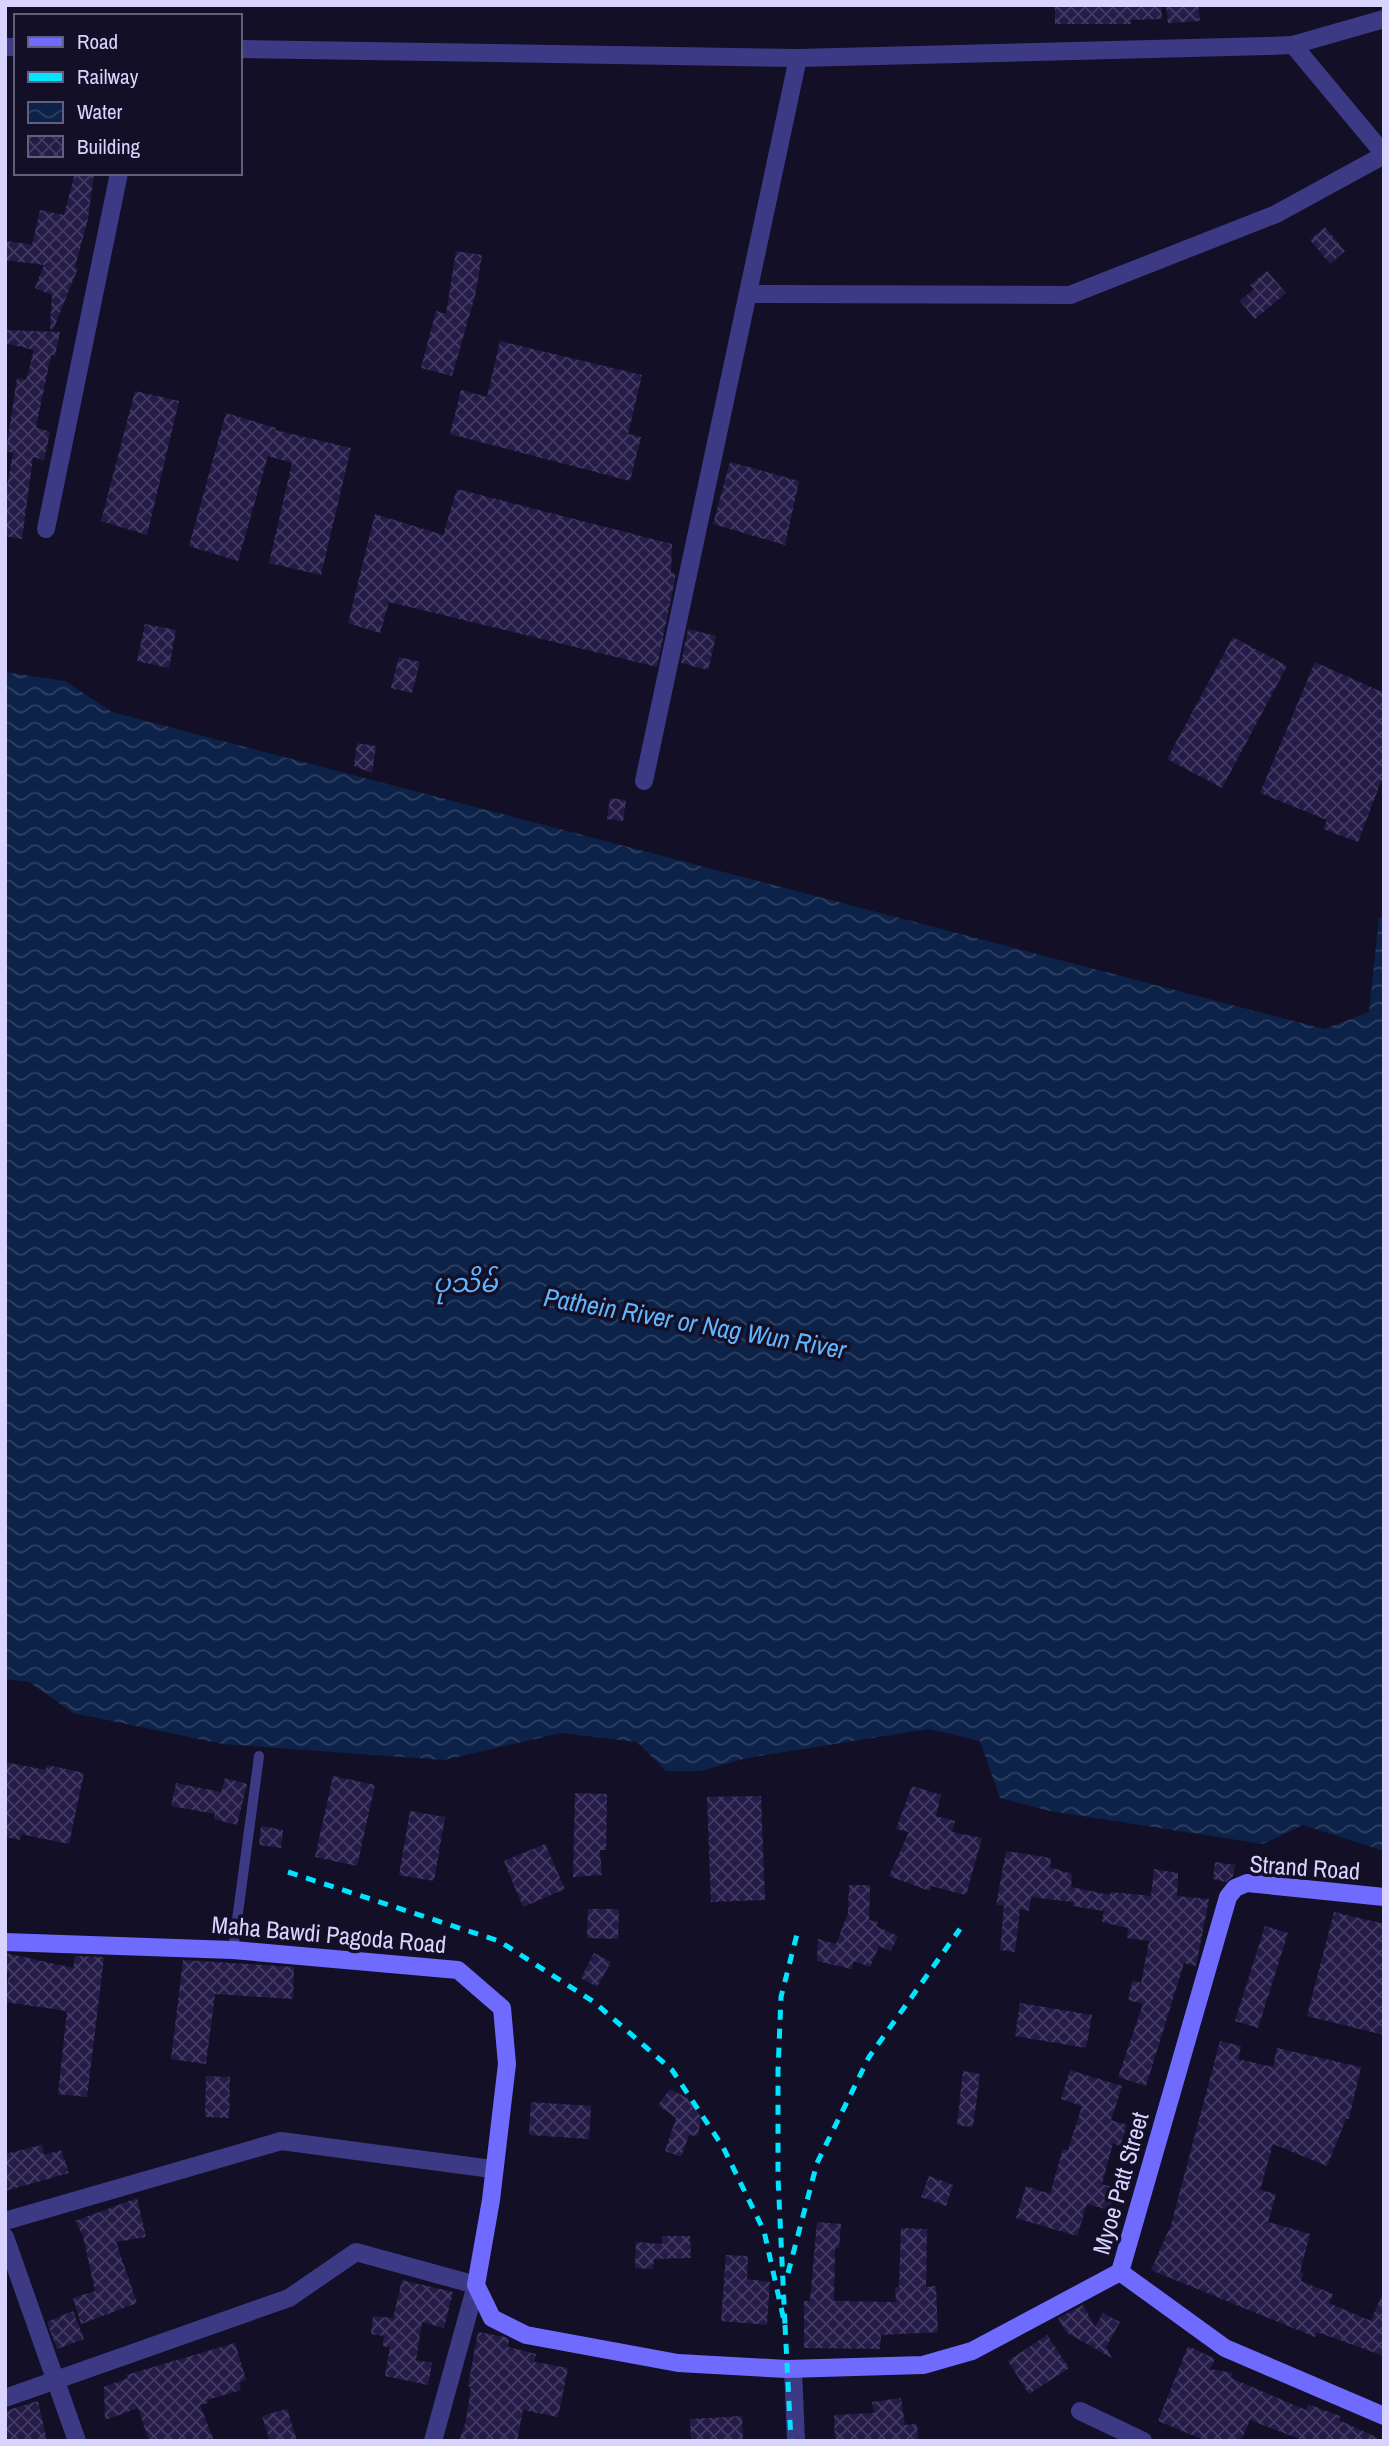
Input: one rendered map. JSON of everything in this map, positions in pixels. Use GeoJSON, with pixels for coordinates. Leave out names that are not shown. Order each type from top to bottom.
{"type":"FeatureCollection","features":[{"type":"Feature","properties":{"kind":"street"},"geometry":{"type":"LineString","coordinates":[[242,49],[798,58],[1293,45],[1384,19]]}},
{"type":"Feature","properties":{"kind":"street"},"geometry":{"type":"LineString","coordinates":[[748,294],[1070,295],[1276,214],[1384,154],[1293,45]]}},
{"type":"Feature","properties":{"kind":"street"},"geometry":{"type":"LineString","coordinates":[[644,781],[798,58]]}},
{"type":"Feature","properties":{"kind":"street"},"geometry":{"type":"LineString","coordinates":[[46,528],[118,175]]}},
{"type":"Feature","properties":{"kind":"street","name":"Strand Road"},"geometry":{"type":"LineString","coordinates":[[1227,1897],[1235,1888],[1247,1883],[1384,1897]]}},
{"type":"Feature","properties":{"kind":"street","name":"Myoe Patt Street"},"geometry":{"type":"LineString","coordinates":[[1227,1897],[1120,2272],[1225,2348],[1384,2416]]}},
{"type":"Feature","properties":{"kind":"street","name":"Maha Bawdi Pagoda Road"},"geometry":{"type":"LineString","coordinates":[[5,1942],[233,1950],[458,1970],[502,2008],[507,2064],[492,2169],[491,2200],[476,2285]]}},
{"type":"Feature","properties":{"kind":"street"},"geometry":{"type":"LineString","coordinates":[[5,2221],[281,2141],[492,2169]]}},
{"type":"Feature","properties":{"kind":"street"},"geometry":{"type":"LineString","coordinates":[[5,2237],[77,2441]]}},
{"type":"Feature","properties":{"kind":"street"},"geometry":{"type":"LineString","coordinates":[[5,2398],[289,2298],[356,2252],[476,2285],[492,2318],[526,2335],[678,2363],[793,2369],[923,2365],[935,2362],[972,2351],[1120,2272]]}},
{"type":"Feature","properties":{"kind":"street"},"geometry":{"type":"LineString","coordinates":[[433,2441],[476,2285]]}},
{"type":"Feature","properties":{"kind":"street"},"geometry":{"type":"LineString","coordinates":[[793,2369],[796,2441]]}},
{"type":"Feature","properties":{"kind":"street"},"geometry":{"type":"LineString","coordinates":[[1080,2411],[1143,2441]]}},
{"type":"Feature","properties":{"kind":"lane"},"geometry":{"type":"LineString","coordinates":[[233,1950],[259,1755]]}},
{"type":"Feature","properties":{"kind":"water","name":"ပုသိမ်"},"geometry":{"type":"Polygon","coordinates":[[[5,672],[65,681],[112,712],[1324,1029],[1369,1012],[1379,918],[1384,916],[1384,1851],[1303,1825],[1263,1844],[1050,1811],[1000,1798],[980,1741],[929,1729],[747,1758],[701,1771],[666,1771],[637,1742],[561,1733],[444,1760],[223,1744],[73,1713],[29,1682],[5,1679],[5,672]]]}},
{"type":"Feature","properties":{"kind":"building"},"geometry":{"type":"Polygon","coordinates":[[[1161,5],[1162,19],[1131,20],[1131,24],[1055,24],[1055,6],[1161,5]]]}},
{"type":"Feature","properties":{"kind":"building"},"geometry":{"type":"Polygon","coordinates":[[[1166,5],[1198,5],[1200,21],[1168,23],[1166,5]]]}},
{"type":"Feature","properties":{"kind":"building"},"geometry":{"type":"Polygon","coordinates":[[[74,175],[94,175],[88,219],[75,267],[78,268],[53,330],[50,329],[52,295],[35,288],[44,265],[5,260],[7,241],[32,245],[40,210],[64,215],[74,175]]]}},
{"type":"Feature","properties":{"kind":"building"},"geometry":{"type":"Polygon","coordinates":[[[1325,227],[1345,251],[1330,264],[1310,240],[1325,227]]]}},
{"type":"Feature","properties":{"kind":"building"},"geometry":{"type":"Polygon","coordinates":[[[456,251],[482,255],[475,296],[452,376],[421,368],[436,311],[446,314],[456,251]]]}},
{"type":"Feature","properties":{"kind":"building"},"geometry":{"type":"Polygon","coordinates":[[[1267,271],[1286,293],[1255,319],[1240,301],[1254,289],[1250,285],[1267,271]]]}},
{"type":"Feature","properties":{"kind":"building"},"geometry":{"type":"Polygon","coordinates":[[[5,330],[60,332],[55,356],[51,355],[36,427],[50,432],[44,460],[33,457],[22,539],[5,536],[5,498],[13,453],[6,451],[17,378],[26,380],[34,350],[5,343],[5,330]]]}},
{"type":"Feature","properties":{"kind":"building"},"geometry":{"type":"Polygon","coordinates":[[[500,341],[642,375],[628,434],[641,437],[630,481],[450,434],[461,390],[487,397],[500,341]]]}},
{"type":"Feature","properties":{"kind":"building"},"geometry":{"type":"Polygon","coordinates":[[[135,391],[179,401],[147,535],[101,521],[135,391]]]}},
{"type":"Feature","properties":{"kind":"building"},"geometry":{"type":"Polygon","coordinates":[[[226,413],[276,428],[275,430],[351,448],[321,575],[269,563],[292,463],[268,456],[238,561],[189,546],[226,413]]]}},
{"type":"Feature","properties":{"kind":"building"},"geometry":{"type":"Polygon","coordinates":[[[730,462],[799,481],[785,545],[713,524],[730,462]]]}},
{"type":"Feature","properties":{"kind":"building"},"geometry":{"type":"Polygon","coordinates":[[[457,489],[672,544],[671,573],[676,574],[657,667],[389,602],[380,633],[348,623],[375,514],[443,535],[457,489]]]}},
{"type":"Feature","properties":{"kind":"building"},"geometry":{"type":"Polygon","coordinates":[[[145,624],[176,630],[169,668],[137,661],[145,624]]]}},
{"type":"Feature","properties":{"kind":"building"},"geometry":{"type":"Polygon","coordinates":[[[688,629],[716,636],[708,670],[681,663],[688,629]]]}},
{"type":"Feature","properties":{"kind":"building"},"geometry":{"type":"Polygon","coordinates":[[[1233,637],[1287,666],[1222,788],[1167,759],[1233,637]]]}},
{"type":"Feature","properties":{"kind":"building"},"geometry":{"type":"Polygon","coordinates":[[[399,657],[420,662],[412,693],[391,688],[399,657]]]}},
{"type":"Feature","properties":{"kind":"building"},"geometry":{"type":"Polygon","coordinates":[[[1315,662],[1384,693],[1384,774],[1358,842],[1323,829],[1327,820],[1260,793],[1315,662]]]}},
{"type":"Feature","properties":{"kind":"building"},"geometry":{"type":"Polygon","coordinates":[[[357,743],[376,746],[372,773],[354,766],[357,743]]]}},
{"type":"Feature","properties":{"kind":"building"},"geometry":{"type":"Polygon","coordinates":[[[610,798],[626,800],[623,821],[607,819],[610,798]]]}},
{"type":"Feature","properties":{"kind":"building"},"geometry":{"type":"Polygon","coordinates":[[[5,1762],[46,1770],[47,1765],[84,1773],[69,1844],[21,1834],[20,1840],[5,1837],[5,1762]]]}},
{"type":"Feature","properties":{"kind":"building"},"geometry":{"type":"Polygon","coordinates":[[[333,1776],[375,1785],[357,1866],[315,1857],[333,1776]]]}},
{"type":"Feature","properties":{"kind":"building"},"geometry":{"type":"Polygon","coordinates":[[[225,1778],[247,1784],[237,1825],[214,1819],[215,1814],[171,1806],[176,1783],[221,1792],[225,1778]]]}},
{"type":"Feature","properties":{"kind":"building"},"geometry":{"type":"Polygon","coordinates":[[[912,1786],[941,1795],[936,1816],[955,1821],[952,1832],[982,1838],[966,1895],[931,1886],[930,1891],[889,1876],[909,1832],[896,1829],[912,1786]]]}},
{"type":"Feature","properties":{"kind":"building"},"geometry":{"type":"Polygon","coordinates":[[[575,1793],[607,1794],[606,1850],[600,1850],[602,1875],[573,1877],[575,1793]]]}},
{"type":"Feature","properties":{"kind":"building"},"geometry":{"type":"Polygon","coordinates":[[[761,1796],[765,1900],[711,1902],[707,1797],[761,1796]]]}},
{"type":"Feature","properties":{"kind":"building"},"geometry":{"type":"Polygon","coordinates":[[[410,1811],[445,1817],[434,1881],[399,1875],[410,1811]]]}},
{"type":"Feature","properties":{"kind":"building"},"geometry":{"type":"Polygon","coordinates":[[[261,1826],[283,1830],[281,1848],[259,1845],[261,1826]]]}},
{"type":"Feature","properties":{"kind":"building"},"geometry":{"type":"Polygon","coordinates":[[[545,1844],[565,1889],[523,1907],[504,1861],[545,1844]]]}},
{"type":"Feature","properties":{"kind":"building"},"geometry":{"type":"Polygon","coordinates":[[[1006,1851],[1051,1858],[1050,1867],[1072,1874],[1071,1887],[1110,1895],[1111,1892],[1151,1896],[1154,1869],[1178,1873],[1177,1896],[1209,1899],[1196,1966],[1184,1963],[1146,2086],[1118,2077],[1143,2004],[1128,2000],[1133,1980],[1141,1983],[1149,1941],[1127,1938],[1128,1928],[1102,1922],[1104,1911],[1073,1906],[1073,1902],[1031,1897],[1029,1911],[1020,1909],[1015,1952],[1000,1950],[1004,1906],[996,1905],[1006,1851]]]}},
{"type":"Feature","properties":{"kind":"building"},"geometry":{"type":"Polygon","coordinates":[[[1215,1862],[1235,1865],[1233,1876],[1226,1882],[1213,1879],[1215,1862]]]}},
{"type":"Feature","properties":{"kind":"building"},"geometry":{"type":"Polygon","coordinates":[[[849,1885],[870,1885],[869,1920],[878,1922],[876,1926],[898,1936],[891,1951],[879,1946],[870,1967],[854,1961],[851,1969],[817,1961],[818,1939],[836,1944],[848,1913],[849,1885]]]}},
{"type":"Feature","properties":{"kind":"building"},"geometry":{"type":"Polygon","coordinates":[[[588,1909],[619,1909],[618,1939],[587,1938],[588,1909]]]}},
{"type":"Feature","properties":{"kind":"building"},"geometry":{"type":"Polygon","coordinates":[[[1334,1912],[1384,1924],[1384,2035],[1307,2016],[1334,1912]]]}},
{"type":"Feature","properties":{"kind":"building"},"geometry":{"type":"Polygon","coordinates":[[[1265,1926],[1288,1933],[1258,2028],[1235,2021],[1265,1926]]]}},
{"type":"Feature","properties":{"kind":"building"},"geometry":{"type":"Polygon","coordinates":[[[5,1953],[73,1968],[75,1956],[104,1957],[87,2097],[58,2094],[67,2011],[5,2002],[9,1973],[5,1972],[5,1953]]]}},
{"type":"Feature","properties":{"kind":"building"},"geometry":{"type":"Polygon","coordinates":[[[594,1953],[611,1962],[597,1987],[581,1978],[594,1953]]]}},
{"type":"Feature","properties":{"kind":"building"},"geometry":{"type":"Polygon","coordinates":[[[183,1960],[294,1967],[293,1999],[215,1994],[206,2064],[171,2059],[183,1960]]]}},
{"type":"Feature","properties":{"kind":"building"},"geometry":{"type":"Polygon","coordinates":[[[1020,2003],[1092,2015],[1086,2048],[1015,2036],[1020,2003]]]}},
{"type":"Feature","properties":{"kind":"building"},"geometry":{"type":"Polygon","coordinates":[[[1220,2041],[1241,2046],[1238,2059],[1273,2067],[1277,2048],[1361,2067],[1349,2119],[1346,2119],[1327,2166],[1273,2144],[1260,2190],[1276,2194],[1268,2222],[1310,2234],[1300,2272],[1304,2273],[1301,2281],[1333,2294],[1329,2303],[1371,2321],[1384,2290],[1384,2356],[1317,2332],[1315,2337],[1151,2270],[1171,2225],[1220,2041]]]}},
{"type":"Feature","properties":{"kind":"building"},"geometry":{"type":"Polygon","coordinates":[[[1070,2070],[1122,2086],[1111,2120],[1127,2125],[1120,2146],[1113,2143],[1102,2184],[1115,2188],[1109,2210],[1087,2204],[1077,2236],[1016,2218],[1026,2186],[1050,2194],[1063,2149],[1068,2150],[1082,2106],[1061,2099],[1070,2070]]]}},
{"type":"Feature","properties":{"kind":"building"},"geometry":{"type":"Polygon","coordinates":[[[963,2071],[980,2074],[973,2127],[957,2125],[963,2071]]]}},
{"type":"Feature","properties":{"kind":"building"},"geometry":{"type":"Polygon","coordinates":[[[206,2076],[230,2077],[229,2118],[205,2117],[206,2076]]]}},
{"type":"Feature","properties":{"kind":"building"},"geometry":{"type":"Polygon","coordinates":[[[670,2089],[687,2098],[701,2117],[698,2136],[689,2135],[681,2157],[665,2151],[676,2118],[658,2105],[670,2089]]]}},
{"type":"Feature","properties":{"kind":"building"},"geometry":{"type":"Polygon","coordinates":[[[531,2102],[591,2106],[589,2139],[529,2135],[531,2102]]]}},
{"type":"Feature","properties":{"kind":"building"},"geometry":{"type":"Polygon","coordinates":[[[42,2145],[44,2155],[61,2150],[69,2173],[5,2191],[5,2154],[42,2145]]]}},
{"type":"Feature","properties":{"kind":"building"},"geometry":{"type":"Polygon","coordinates":[[[929,2176],[953,2185],[946,2206],[921,2197],[929,2176]]]}},
{"type":"Feature","properties":{"kind":"building"},"geometry":{"type":"Polygon","coordinates":[[[137,2198],[146,2237],[116,2242],[137,2303],[81,2324],[73,2298],[95,2291],[83,2236],[75,2221],[137,2198]]]}},
{"type":"Feature","properties":{"kind":"building"},"geometry":{"type":"Polygon","coordinates":[[[817,2222],[841,2224],[839,2248],[835,2248],[834,2301],[896,2302],[901,2228],[927,2229],[926,2287],[936,2286],[938,2332],[881,2335],[880,2349],[804,2348],[804,2301],[810,2301],[817,2222]]]}},
{"type":"Feature","properties":{"kind":"building"},"geometry":{"type":"Polygon","coordinates":[[[662,2236],[690,2236],[691,2258],[654,2259],[653,2269],[635,2268],[636,2242],[662,2244],[662,2236]]]}},
{"type":"Feature","properties":{"kind":"building"},"geometry":{"type":"Polygon","coordinates":[[[726,2255],[748,2256],[747,2279],[770,2282],[767,2325],[721,2321],[726,2255]]]}},
{"type":"Feature","properties":{"kind":"building"},"geometry":{"type":"Polygon","coordinates":[[[402,2280],[453,2292],[444,2328],[422,2322],[416,2360],[432,2363],[428,2385],[385,2376],[390,2347],[383,2346],[384,2336],[371,2334],[373,2316],[393,2318],[402,2280]]]}},
{"type":"Feature","properties":{"kind":"building"},"geometry":{"type":"Polygon","coordinates":[[[1083,2305],[1095,2327],[1103,2313],[1120,2322],[1106,2347],[1112,2358],[1066,2332],[1058,2318],[1083,2305]]]}},
{"type":"Feature","properties":{"kind":"building"},"geometry":{"type":"Polygon","coordinates":[[[73,2311],[84,2339],[57,2349],[47,2322],[73,2311]]]}},
{"type":"Feature","properties":{"kind":"building"},"geometry":{"type":"Polygon","coordinates":[[[478,2332],[509,2339],[508,2347],[536,2354],[534,2362],[568,2368],[558,2417],[523,2410],[517,2441],[459,2441],[466,2421],[471,2387],[468,2386],[478,2332]]]}},
{"type":"Feature","properties":{"kind":"building"},"geometry":{"type":"Polygon","coordinates":[[[1047,2335],[1069,2368],[1029,2394],[1008,2361],[1047,2335]]]}},
{"type":"Feature","properties":{"kind":"building"},"geometry":{"type":"Polygon","coordinates":[[[235,2343],[246,2380],[239,2382],[241,2390],[207,2400],[208,2403],[200,2405],[214,2441],[149,2441],[138,2408],[105,2420],[104,2387],[128,2378],[126,2375],[235,2343]]]}},
{"type":"Feature","properties":{"kind":"building"},"geometry":{"type":"Polygon","coordinates":[[[1188,2346],[1215,2359],[1210,2369],[1233,2373],[1231,2378],[1306,2410],[1308,2404],[1340,2416],[1339,2420],[1384,2441],[1305,2441],[1250,2420],[1241,2441],[1207,2441],[1158,2421],[1188,2346]]]}},
{"type":"Feature","properties":{"kind":"building"},"geometry":{"type":"Polygon","coordinates":[[[901,2398],[905,2425],[917,2424],[918,2441],[835,2441],[834,2415],[874,2413],[872,2402],[901,2398]]]}},
{"type":"Feature","properties":{"kind":"building"},"geometry":{"type":"Polygon","coordinates":[[[38,2401],[47,2441],[5,2441],[5,2411],[38,2401]]]}},
{"type":"Feature","properties":{"kind":"building"},"geometry":{"type":"Polygon","coordinates":[[[287,2409],[297,2441],[270,2441],[262,2416],[287,2409]]]}},
{"type":"Feature","properties":{"kind":"building"},"geometry":{"type":"Polygon","coordinates":[[[742,2416],[743,2441],[691,2441],[690,2419],[742,2416]]]}},
{"type":"Feature","properties":{"kind":"railway"},"geometry":{"type":"LineString","coordinates":[[288,1872],[499,1941],[594,2002],[672,2070],[723,2147],[764,2231],[785,2325],[778,2177],[778,2071],[781,1997],[797,1934]]}},
{"type":"Feature","properties":{"kind":"railway"},"geometry":{"type":"LineString","coordinates":[[788,2273],[817,2163],[869,2057],[960,1929]]}},
{"type":"Feature","properties":{"kind":"railway"},"geometry":{"type":"LineString","coordinates":[[785,2325],[791,2441]]}},
{"type":"Feature","properties":{"kind":"water label","name":"Pathein River or Nag Wun River"},"geometry":{"type":"Point","coordinates":[695,1323]}}]}
